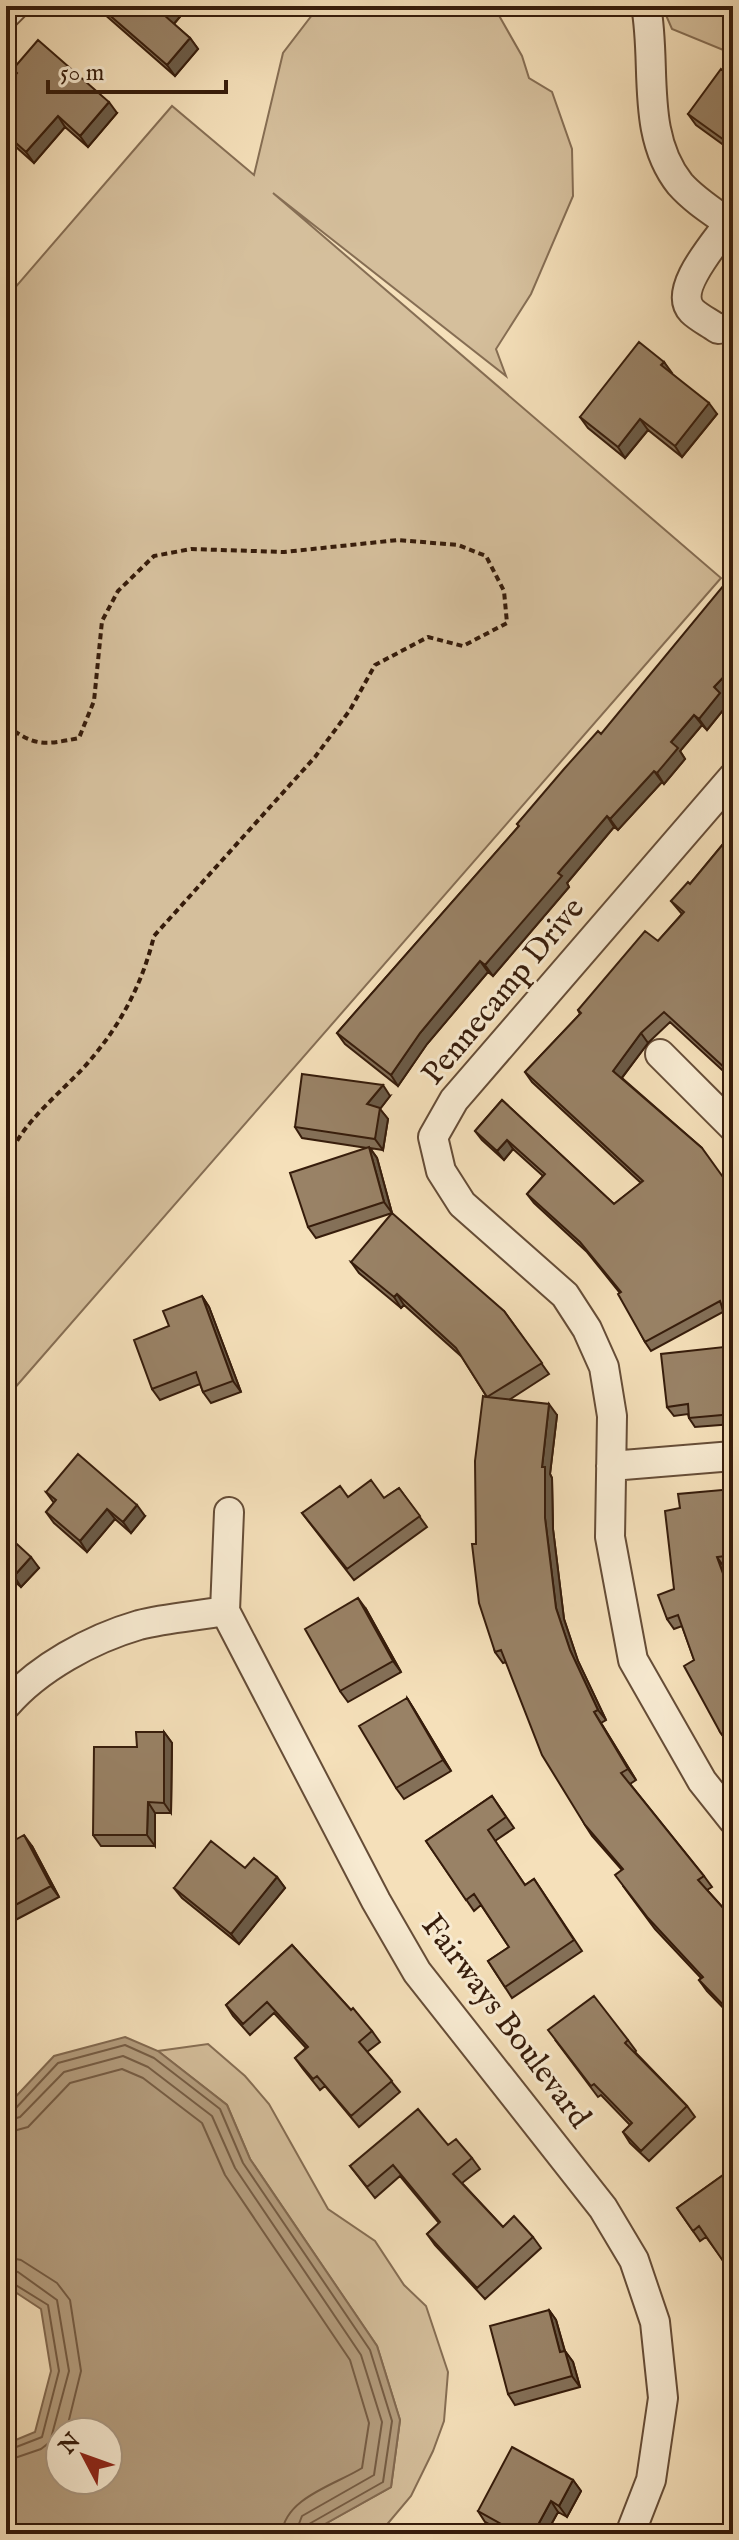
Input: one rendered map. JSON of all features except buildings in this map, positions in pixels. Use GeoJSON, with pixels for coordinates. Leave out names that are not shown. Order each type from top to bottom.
{"type":"FeatureCollection","features":[{"type":"Feature","properties":{"kind":"street"},"geometry":{"type":"LineString","coordinates":[[6,14],[14,6]]}},
{"type":"Feature","properties":{"kind":"street"},"geometry":{"type":"LineString","coordinates":[[646,6],[652,40],[652,109],[666,161],[680,183],[697,201],[731,225],[688,282],[686,298],[690,309],[718,329],[733,327]]}},
{"type":"Feature","properties":{"kind":"street","name":"Pennecamp Drive"},"geometry":{"type":"LineString","coordinates":[[733,777],[454,1100],[433,1137],[441,1171],[462,1204],[565,1295],[587,1329],[606,1379],[612,1416],[610,1537],[633,1660],[702,1781],[733,1820]]}},
{"type":"Feature","properties":{"kind":"street"},"geometry":{"type":"LineString","coordinates":[[660,1054],[733,1127]]}},
{"type":"Feature","properties":{"kind":"street"},"geometry":{"type":"LineString","coordinates":[[611,1466],[733,1456]]}},
{"type":"Feature","properties":{"kind":"street","name":"Fairways Boulevard"},"geometry":{"type":"LineString","coordinates":[[229,1512],[225,1611],[313,1784],[417,1972],[603,2208],[634,2260],[655,2322],[663,2398],[651,2480],[630,2534]]}},
{"type":"Feature","properties":{"kind":"street"},"geometry":{"type":"LineString","coordinates":[[6,1705],[21,1688],[76,1651],[138,1625],[225,1611]]}},
{"type":"Feature","properties":{"kind":"path"},"geometry":{"type":"LineString","coordinates":[[6,725],[25,739],[44,745],[79,738],[94,701],[102,621],[118,591],[154,556],[191,549],[284,552],[398,540],[458,545],[486,556],[504,591],[507,623],[463,646],[428,637],[375,665],[350,710],[315,757],[154,936],[144,975],[123,1014],[93,1057],[29,1123],[6,1164]]}},
{"type":"Feature","properties":{"kind":"shaded area"},"geometry":{"type":"Polygon","coordinates":[[[319,6],[486,6],[497,12],[522,56],[529,78],[552,92],[572,149],[573,196],[531,294],[496,349],[506,376],[273,193],[721,578],[6,1398],[6,298],[172,106],[254,175],[283,53],[319,6]]]}},
{"type":"Feature","properties":{"kind":"shaded area"},"geometry":{"type":"Polygon","coordinates":[[[662,6],[733,6],[733,54],[672,29],[662,6]]]}},
{"type":"Feature","properties":{"kind":"shaded area"},"geometry":{"type":"Polygon","coordinates":[[[208,2044],[245,2076],[269,2104],[328,2209],[375,2241],[404,2285],[426,2306],[448,2372],[444,2421],[411,2496],[384,2528],[358,2534],[307,2534],[391,2487],[400,2420],[377,2346],[250,2159],[227,2105],[158,2051],[208,2044]]]}},
{"type":"Feature","properties":{"kind":"water"},"geometry":{"type":"Polygon","coordinates":[[[125,2037],[158,2051],[227,2105],[250,2159],[377,2346],[400,2420],[391,2487],[307,2534],[6,2534],[6,2444],[35,2432],[51,2371],[41,2309],[6,2286],[6,2107],[54,2056],[125,2037]]]}}]}
